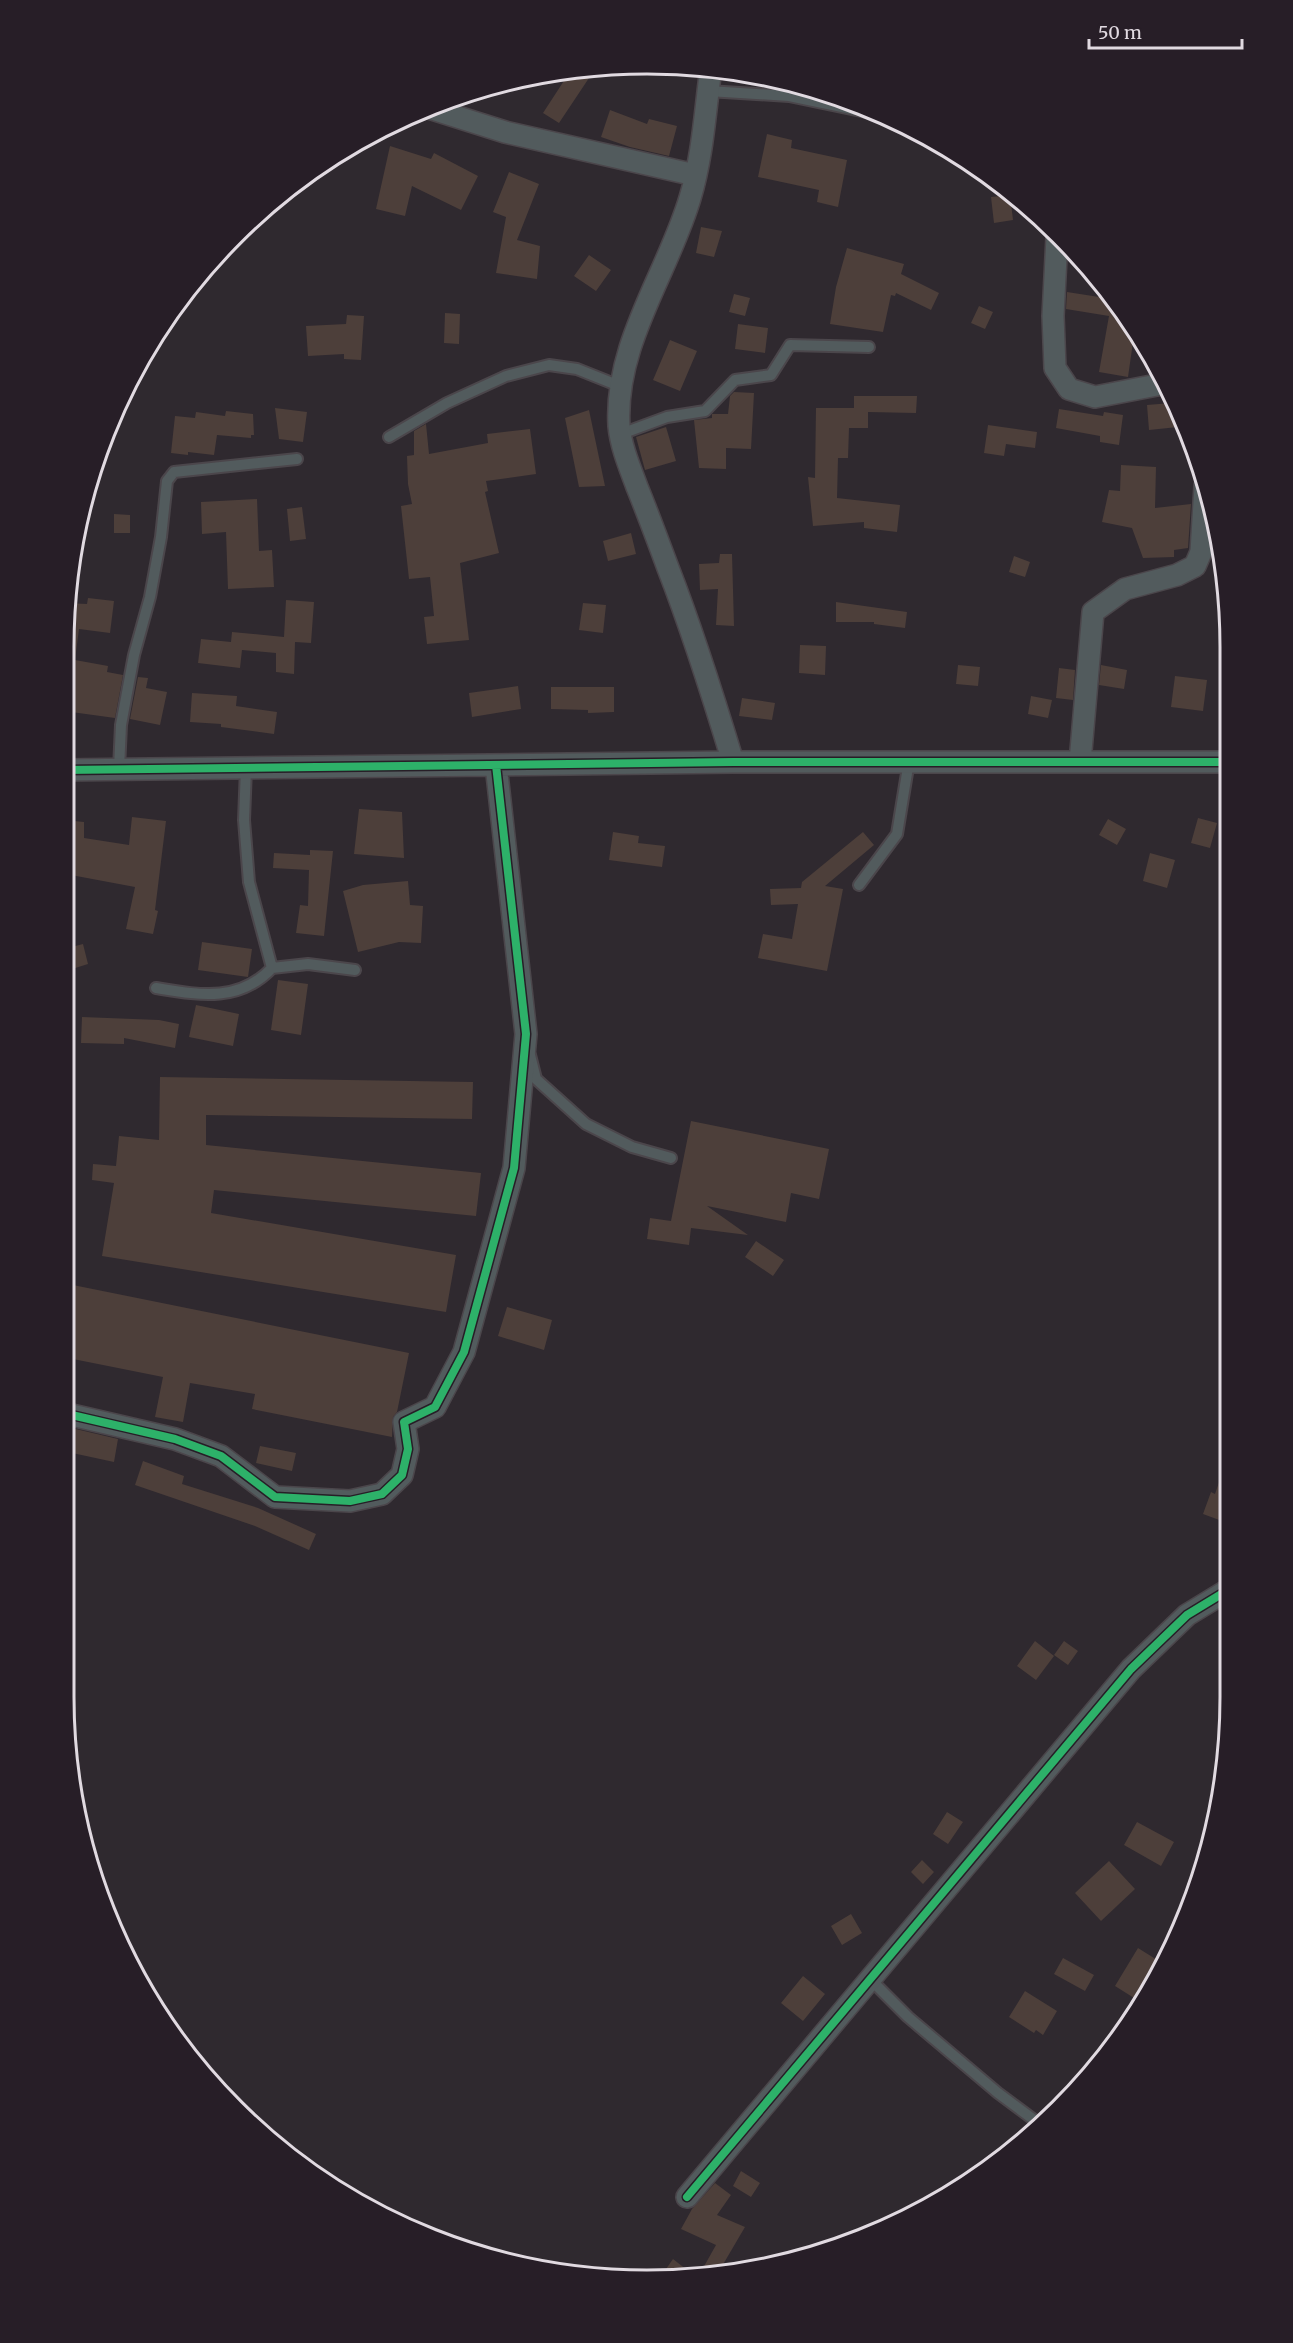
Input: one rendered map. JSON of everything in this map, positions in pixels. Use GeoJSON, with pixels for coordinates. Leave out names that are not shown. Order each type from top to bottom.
{"type":"FeatureCollection","features":[{"type":"Feature","properties":{"kind":"street"},"geometry":{"type":"LineString","coordinates":[[710,77],[695,175],[676,238],[656,282],[631,348],[622,387],[619,427],[627,461],[693,633],[733,762]]}},
{"type":"Feature","properties":{"kind":"street"},"geometry":{"type":"LineString","coordinates":[[441,112],[505,132],[695,175]]}},
{"type":"Feature","properties":{"kind":"street"},"geometry":{"type":"LineString","coordinates":[[1057,246],[1053,316],[1055,368],[1069,389],[1095,397],[1156,385]]}},
{"type":"Feature","properties":{"kind":"street"},"geometry":{"type":"LineString","coordinates":[[1080,762],[1093,612],[1125,589],[1177,575],[1195,566],[1202,552],[1204,515]]}},
{"type":"Feature","properties":{"kind":"street"},"geometry":{"type":"LineString","coordinates":[[74,770],[733,762],[1220,762]]}},
{"type":"Feature","properties":{"kind":"street"},"geometry":{"type":"LineString","coordinates":[[74,1416],[175,1439],[221,1456],[274,1497],[350,1501],[382,1494],[402,1475],[408,1449],[404,1422],[435,1407],[464,1352],[513,1168],[526,1034],[496,765]]}},
{"type":"Feature","properties":{"kind":"street"},"geometry":{"type":"LineString","coordinates":[[687,2197],[1131,1669],[1187,1615],[1220,1595]]}},
{"type":"Feature","properties":{"kind":"lane"},"geometry":{"type":"LineString","coordinates":[[708,92],[789,96],[835,106]]}},
{"type":"Feature","properties":{"kind":"lane"},"geometry":{"type":"LineString","coordinates":[[621,434],[667,417],[705,411],[735,380],[771,375],[790,345],[869,347]]}},
{"type":"Feature","properties":{"kind":"lane"},"geometry":{"type":"LineString","coordinates":[[389,437],[447,403],[496,381],[549,365],[577,369],[622,387]]}},
{"type":"Feature","properties":{"kind":"lane"},"geometry":{"type":"LineString","coordinates":[[119,769],[121,725],[134,655],[150,597],[161,537],[167,481],[174,472],[297,459]]}},
{"type":"Feature","properties":{"kind":"lane"},"geometry":{"type":"LineString","coordinates":[[859,885],[897,834],[909,761]]}},
{"type":"Feature","properties":{"kind":"lane"},"geometry":{"type":"LineString","coordinates":[[246,768],[244,820],[249,882],[272,968]]}},
{"type":"Feature","properties":{"kind":"lane"},"geometry":{"type":"LineString","coordinates":[[156,988],[204,996],[238,990],[261,979],[272,968],[308,964],[355,970]]}},
{"type":"Feature","properties":{"kind":"lane"},"geometry":{"type":"LineString","coordinates":[[526,1034],[536,1079],[559,1101],[586,1124],[632,1147],[671,1158]]}},
{"type":"Feature","properties":{"kind":"lane"},"geometry":{"type":"LineString","coordinates":[[869,1978],[908,2017],[998,2093],[1033,2119]]}},
{"type":"Feature","properties":{"kind":"building"},"geometry":{"type":"Polygon","coordinates":[[[590,77],[559,123],[543,113],[565,79],[590,77]]]}},
{"type":"Feature","properties":{"kind":"building"},"geometry":{"type":"Polygon","coordinates":[[[610,110],[647,124],[649,119],[677,126],[669,156],[630,147],[601,137],[610,110]]]}},
{"type":"Feature","properties":{"kind":"building"},"geometry":{"type":"Polygon","coordinates":[[[767,134],[792,140],[791,148],[847,160],[838,207],[817,202],[819,190],[758,177],[767,134]]]}},
{"type":"Feature","properties":{"kind":"building"},"geometry":{"type":"Polygon","coordinates":[[[390,146],[431,159],[434,153],[478,176],[461,210],[412,186],[405,216],[376,209],[390,146]]]}},
{"type":"Feature","properties":{"kind":"building"},"geometry":{"type":"Polygon","coordinates":[[[509,172],[539,184],[517,240],[540,246],[537,279],[496,273],[506,217],[493,212],[509,172]]]}},
{"type":"Feature","properties":{"kind":"building"},"geometry":{"type":"Polygon","coordinates":[[[1000,196],[1011,205],[1013,220],[994,223],[991,197],[1000,196]]]}},
{"type":"Feature","properties":{"kind":"building"},"geometry":{"type":"Polygon","coordinates":[[[701,227],[722,231],[714,257],[696,253],[701,227]]]}},
{"type":"Feature","properties":{"kind":"building"},"geometry":{"type":"Polygon","coordinates":[[[847,248],[904,264],[901,274],[939,293],[931,310],[896,293],[895,296],[891,295],[883,332],[830,324],[836,287],[847,248]]]}},
{"type":"Feature","properties":{"kind":"building"},"geometry":{"type":"Polygon","coordinates":[[[589,255],[611,270],[596,291],[574,276],[589,255]]]}},
{"type":"Feature","properties":{"kind":"building"},"geometry":{"type":"Polygon","coordinates":[[[1067,292],[1100,297],[1133,344],[1128,377],[1099,372],[1109,316],[1066,309],[1067,292]]]}},
{"type":"Feature","properties":{"kind":"building"},"geometry":{"type":"Polygon","coordinates":[[[734,294],[750,298],[745,316],[729,312],[734,294]]]}},
{"type":"Feature","properties":{"kind":"building"},"geometry":{"type":"Polygon","coordinates":[[[979,306],[993,312],[985,329],[971,323],[979,306]]]}},
{"type":"Feature","properties":{"kind":"building"},"geometry":{"type":"Polygon","coordinates":[[[445,313],[460,314],[459,344],[444,343],[445,313]]]}},
{"type":"Feature","properties":{"kind":"building"},"geometry":{"type":"Polygon","coordinates":[[[347,315],[364,316],[361,360],[344,359],[344,354],[308,356],[306,326],[346,324],[347,315]]]}},
{"type":"Feature","properties":{"kind":"building"},"geometry":{"type":"Polygon","coordinates":[[[738,324],[768,328],[765,353],[735,349],[738,324]]]}},
{"type":"Feature","properties":{"kind":"building"},"geometry":{"type":"Polygon","coordinates":[[[670,340],[697,351],[680,391],[653,380],[670,340]]]}},
{"type":"Feature","properties":{"kind":"building"},"geometry":{"type":"Polygon","coordinates":[[[734,392],[754,393],[751,449],[726,448],[726,469],[699,468],[694,420],[712,418],[712,414],[728,414],[730,396],[734,392]]]}},
{"type":"Feature","properties":{"kind":"building"},"geometry":{"type":"Polygon","coordinates":[[[854,396],[917,396],[916,413],[868,412],[868,428],[849,428],[848,458],[838,458],[837,498],[900,505],[897,532],[864,528],[864,522],[813,526],[808,477],[815,478],[816,408],[854,408],[854,396]]]}},
{"type":"Feature","properties":{"kind":"building"},"geometry":{"type":"Polygon","coordinates":[[[1165,404],[1176,427],[1149,430],[1147,405],[1165,404]]]}},
{"type":"Feature","properties":{"kind":"building"},"geometry":{"type":"Polygon","coordinates":[[[275,408],[307,412],[303,442],[279,439],[275,408]]]}},
{"type":"Feature","properties":{"kind":"building"},"geometry":{"type":"Polygon","coordinates":[[[1059,409],[1103,416],[1104,412],[1123,415],[1119,445],[1100,442],[1100,436],[1056,428],[1059,409]]]}},
{"type":"Feature","properties":{"kind":"building"},"geometry":{"type":"Polygon","coordinates":[[[589,410],[605,486],[579,487],[565,418],[589,410]]]}},
{"type":"Feature","properties":{"kind":"building"},"geometry":{"type":"Polygon","coordinates":[[[226,411],[253,414],[254,435],[251,435],[251,438],[217,435],[214,455],[171,453],[175,416],[195,418],[196,412],[225,416],[226,411]]]}},
{"type":"Feature","properties":{"kind":"building"},"geometry":{"type":"Polygon","coordinates":[[[426,424],[429,454],[488,443],[487,434],[530,429],[536,474],[486,481],[488,491],[485,492],[499,553],[460,563],[469,640],[427,644],[424,617],[434,616],[430,577],[409,579],[401,506],[412,504],[408,484],[407,456],[414,455],[414,431],[426,424]]]}},
{"type":"Feature","properties":{"kind":"building"},"geometry":{"type":"Polygon","coordinates":[[[988,425],[1037,432],[1035,448],[1006,444],[1004,456],[984,453],[988,425]]]}},
{"type":"Feature","properties":{"kind":"building"},"geometry":{"type":"Polygon","coordinates":[[[666,427],[676,461],[645,470],[636,437],[666,427]]]}},
{"type":"Feature","properties":{"kind":"building"},"geometry":{"type":"Polygon","coordinates":[[[1121,465],[1156,467],[1155,508],[1191,504],[1188,548],[1174,550],[1174,557],[1143,558],[1132,528],[1102,522],[1109,490],[1120,491],[1121,465]]]}},
{"type":"Feature","properties":{"kind":"building"},"geometry":{"type":"Polygon","coordinates":[[[257,499],[259,551],[272,550],[274,587],[228,589],[226,532],[202,534],[201,502],[257,499]]]}},
{"type":"Feature","properties":{"kind":"building"},"geometry":{"type":"Polygon","coordinates":[[[302,507],[306,539],[290,541],[287,509],[302,507]]]}},
{"type":"Feature","properties":{"kind":"building"},"geometry":{"type":"Polygon","coordinates":[[[114,514],[130,515],[130,533],[114,533],[114,514]]]}},
{"type":"Feature","properties":{"kind":"building"},"geometry":{"type":"Polygon","coordinates":[[[631,533],[636,554],[608,561],[603,541],[631,533]]]}},
{"type":"Feature","properties":{"kind":"building"},"geometry":{"type":"Polygon","coordinates":[[[720,554],[732,554],[734,626],[716,625],[718,589],[700,590],[699,564],[719,563],[720,554]]]}},
{"type":"Feature","properties":{"kind":"building"},"geometry":{"type":"Polygon","coordinates":[[[1014,556],[1030,562],[1025,577],[1009,572],[1014,556]]]}},
{"type":"Feature","properties":{"kind":"building"},"geometry":{"type":"Polygon","coordinates":[[[88,598],[114,601],[110,633],[79,629],[75,660],[108,666],[107,672],[123,675],[115,718],[74,712],[75,603],[87,604],[88,598]]]}},
{"type":"Feature","properties":{"kind":"building"},"geometry":{"type":"Polygon","coordinates":[[[286,600],[314,602],[311,643],[295,642],[294,674],[276,672],[276,653],[242,650],[240,668],[198,663],[201,639],[231,642],[232,632],[284,637],[286,600]]]}},
{"type":"Feature","properties":{"kind":"building"},"geometry":{"type":"Polygon","coordinates":[[[836,602],[907,612],[905,628],[874,624],[874,622],[836,622],[836,602]]]}},
{"type":"Feature","properties":{"kind":"building"},"geometry":{"type":"Polygon","coordinates":[[[583,603],[606,605],[603,633],[579,630],[583,603]]]}},
{"type":"Feature","properties":{"kind":"building"},"geometry":{"type":"Polygon","coordinates":[[[800,645],[826,646],[825,675],[799,673],[800,645]]]}},
{"type":"Feature","properties":{"kind":"building"},"geometry":{"type":"Polygon","coordinates":[[[958,665],[980,667],[978,686],[956,684],[958,665]]]}},
{"type":"Feature","properties":{"kind":"building"},"geometry":{"type":"Polygon","coordinates":[[[1101,665],[1127,670],[1124,689],[1099,685],[1101,665]]]}},
{"type":"Feature","properties":{"kind":"building"},"geometry":{"type":"Polygon","coordinates":[[[1059,668],[1075,670],[1073,700],[1056,698],[1059,668]]]}},
{"type":"Feature","properties":{"kind":"building"},"geometry":{"type":"Polygon","coordinates":[[[1175,676],[1207,680],[1203,711],[1171,707],[1175,676]]]}},
{"type":"Feature","properties":{"kind":"building"},"geometry":{"type":"Polygon","coordinates":[[[138,677],[148,678],[146,688],[167,692],[160,725],[130,719],[138,677]]]}},
{"type":"Feature","properties":{"kind":"building"},"geometry":{"type":"Polygon","coordinates":[[[518,686],[521,709],[472,717],[469,693],[518,686]]]}},
{"type":"Feature","properties":{"kind":"building"},"geometry":{"type":"Polygon","coordinates":[[[551,687],[614,687],[614,712],[588,713],[588,710],[551,709],[551,687]]]}},
{"type":"Feature","properties":{"kind":"building"},"geometry":{"type":"Polygon","coordinates":[[[192,693],[237,696],[236,706],[277,712],[274,734],[221,727],[221,724],[190,722],[192,693]]]}},
{"type":"Feature","properties":{"kind":"building"},"geometry":{"type":"Polygon","coordinates":[[[1031,696],[1052,700],[1048,718],[1028,714],[1031,696]]]}},
{"type":"Feature","properties":{"kind":"building"},"geometry":{"type":"Polygon","coordinates":[[[742,698],[775,703],[772,720],[739,716],[742,698]]]}},
{"type":"Feature","properties":{"kind":"building"},"geometry":{"type":"Polygon","coordinates":[[[359,809],[402,812],[404,858],[354,854],[359,809]]]}},
{"type":"Feature","properties":{"kind":"building"},"geometry":{"type":"Polygon","coordinates":[[[132,817],[166,821],[155,910],[158,911],[153,934],[126,929],[135,887],[74,876],[74,821],[84,822],[84,838],[129,845],[132,817]]]}},
{"type":"Feature","properties":{"kind":"building"},"geometry":{"type":"Polygon","coordinates":[[[1198,818],[1217,823],[1210,848],[1191,843],[1198,818]]]}},
{"type":"Feature","properties":{"kind":"building"},"geometry":{"type":"Polygon","coordinates":[[[1108,819],[1126,829],[1117,845],[1099,835],[1108,819]]]}},
{"type":"Feature","properties":{"kind":"building"},"geometry":{"type":"Polygon","coordinates":[[[613,832],[639,836],[638,843],[665,846],[662,867],[609,860],[613,832]]]}},
{"type":"Feature","properties":{"kind":"building"},"geometry":{"type":"Polygon","coordinates":[[[863,832],[874,845],[825,886],[843,889],[827,971],[758,958],[763,934],[792,939],[798,904],[771,905],[770,889],[801,888],[802,882],[863,832]]]}},
{"type":"Feature","properties":{"kind":"building"},"geometry":{"type":"Polygon","coordinates":[[[310,850],[333,851],[324,936],[296,933],[300,905],[308,906],[309,870],[273,868],[274,853],[310,855],[310,850]]]}},
{"type":"Feature","properties":{"kind":"building"},"geometry":{"type":"Polygon","coordinates":[[[1150,853],[1175,860],[1167,888],[1143,881],[1150,853]]]}},
{"type":"Feature","properties":{"kind":"building"},"geometry":{"type":"Polygon","coordinates":[[[408,881],[410,905],[423,906],[421,943],[399,942],[358,952],[343,891],[363,885],[408,881]]]}},
{"type":"Feature","properties":{"kind":"building"},"geometry":{"type":"Polygon","coordinates":[[[202,942],[252,949],[248,977],[198,970],[202,942]]]}},
{"type":"Feature","properties":{"kind":"building"},"geometry":{"type":"Polygon","coordinates":[[[83,944],[88,964],[74,968],[74,946],[83,944]]]}},
{"type":"Feature","properties":{"kind":"building"},"geometry":{"type":"Polygon","coordinates":[[[278,980],[308,984],[301,1035],[271,1030],[278,980]]]}},
{"type":"Feature","properties":{"kind":"building"},"geometry":{"type":"Polygon","coordinates":[[[196,1005],[239,1014],[233,1046],[189,1037],[196,1005]]]}},
{"type":"Feature","properties":{"kind":"building"},"geometry":{"type":"Polygon","coordinates":[[[82,1017],[159,1020],[179,1024],[175,1048],[124,1038],[124,1044],[81,1043],[82,1017]]]}},
{"type":"Feature","properties":{"kind":"building"},"geometry":{"type":"Polygon","coordinates":[[[160,1077],[473,1082],[472,1119],[206,1115],[206,1145],[481,1173],[476,1216],[214,1190],[211,1213],[456,1255],[446,1312],[102,1256],[114,1183],[92,1180],[93,1164],[116,1166],[119,1136],[159,1140],[160,1077]]]}},
{"type":"Feature","properties":{"kind":"building"},"geometry":{"type":"Polygon","coordinates":[[[691,1121],[829,1149],[819,1199],[791,1193],[786,1222],[707,1206],[748,1235],[691,1228],[689,1245],[647,1239],[650,1218],[671,1221],[691,1121]]]}},
{"type":"Feature","properties":{"kind":"building"},"geometry":{"type":"Polygon","coordinates":[[[756,1241],[784,1260],[773,1276],[745,1257],[756,1241]]]}},
{"type":"Feature","properties":{"kind":"building"},"geometry":{"type":"Polygon","coordinates":[[[74,1285],[409,1353],[397,1412],[393,1417],[392,1437],[252,1409],[255,1394],[190,1383],[183,1422],[155,1417],[163,1377],[74,1359],[74,1285]]]}},
{"type":"Feature","properties":{"kind":"building"},"geometry":{"type":"Polygon","coordinates":[[[507,1307],[552,1320],[544,1350],[498,1336],[507,1307]]]}},
{"type":"Feature","properties":{"kind":"building"},"geometry":{"type":"Polygon","coordinates":[[[74,1429],[118,1439],[114,1462],[74,1453],[74,1429]]]}},
{"type":"Feature","properties":{"kind":"building"},"geometry":{"type":"Polygon","coordinates":[[[260,1446],[296,1453],[292,1471],[256,1463],[260,1446]]]}},
{"type":"Feature","properties":{"kind":"building"},"geometry":{"type":"Polygon","coordinates":[[[143,1461],[184,1476],[182,1484],[258,1508],[316,1534],[309,1550],[255,1526],[135,1485],[143,1461]]]}},
{"type":"Feature","properties":{"kind":"building"},"geometry":{"type":"Polygon","coordinates":[[[1220,1479],[1220,1520],[1203,1514],[1211,1492],[1215,1494],[1220,1479]]]}},
{"type":"Feature","properties":{"kind":"building"},"geometry":{"type":"Polygon","coordinates":[[[1035,1641],[1054,1656],[1036,1680],[1017,1666],[1035,1641]]]}},
{"type":"Feature","properties":{"kind":"building"},"geometry":{"type":"Polygon","coordinates":[[[1064,1641],[1078,1651],[1068,1665],[1054,1655],[1064,1641]]]}},
{"type":"Feature","properties":{"kind":"building"},"geometry":{"type":"Polygon","coordinates":[[[947,1812],[963,1822],[948,1844],[933,1834],[947,1812]]]}},
{"type":"Feature","properties":{"kind":"building"},"geometry":{"type":"Polygon","coordinates":[[[1137,1822],[1174,1842],[1161,1866],[1124,1845],[1137,1822]]]}},
{"type":"Feature","properties":{"kind":"building"},"geometry":{"type":"Polygon","coordinates":[[[922,1860],[934,1872],[923,1884],[911,1872],[922,1860]]]}},
{"type":"Feature","properties":{"kind":"building"},"geometry":{"type":"Polygon","coordinates":[[[1109,1861],[1135,1889],[1101,1921],[1075,1893],[1109,1861]]]}},
{"type":"Feature","properties":{"kind":"building"},"geometry":{"type":"Polygon","coordinates":[[[851,1914],[862,1933],[842,1945],[831,1926],[851,1914]]]}},
{"type":"Feature","properties":{"kind":"building"},"geometry":{"type":"Polygon","coordinates":[[[1138,1948],[1155,1959],[1134,1998],[1115,1986],[1138,1948]]]}},
{"type":"Feature","properties":{"kind":"building"},"geometry":{"type":"Polygon","coordinates":[[[1063,1958],[1094,1975],[1085,1991],[1054,1974],[1063,1958]]]}},
{"type":"Feature","properties":{"kind":"building"},"geometry":{"type":"Polygon","coordinates":[[[803,1976],[825,1994],[803,2021],[781,2003],[803,1976]]]}},
{"type":"Feature","properties":{"kind":"building"},"geometry":{"type":"Polygon","coordinates":[[[1025,1991],[1057,2011],[1043,2035],[1036,2030],[1034,2033],[1009,2017],[1025,1991]]]}},
{"type":"Feature","properties":{"kind":"building"},"geometry":{"type":"Polygon","coordinates":[[[741,2171],[760,2183],[751,2197],[733,2186],[741,2171]]]}},
{"type":"Feature","properties":{"kind":"building"},"geometry":{"type":"Polygon","coordinates":[[[715,2183],[731,2195],[717,2215],[745,2227],[723,2265],[704,2266],[716,2245],[681,2229],[692,2209],[715,2183]]]}},
{"type":"Feature","properties":{"kind":"building"},"geometry":{"type":"Polygon","coordinates":[[[673,2259],[684,2268],[684,2268],[666,2269],[673,2259]]]}},
{"type":"Feature","properties":{"kind":"cycle path"},"geometry":{"type":"LineString","coordinates":[[74,770],[733,762],[1220,762]]}},
{"type":"Feature","properties":{"kind":"cycle path"},"geometry":{"type":"LineString","coordinates":[[74,1416],[175,1439],[221,1456],[275,1497],[350,1501],[382,1494],[402,1475],[408,1449],[404,1422],[435,1407],[464,1352],[514,1168],[526,1034],[496,765]]}},
{"type":"Feature","properties":{"kind":"cycle path"},"geometry":{"type":"LineString","coordinates":[[687,2197],[1131,1669],[1187,1615],[1220,1595]]}}]}
